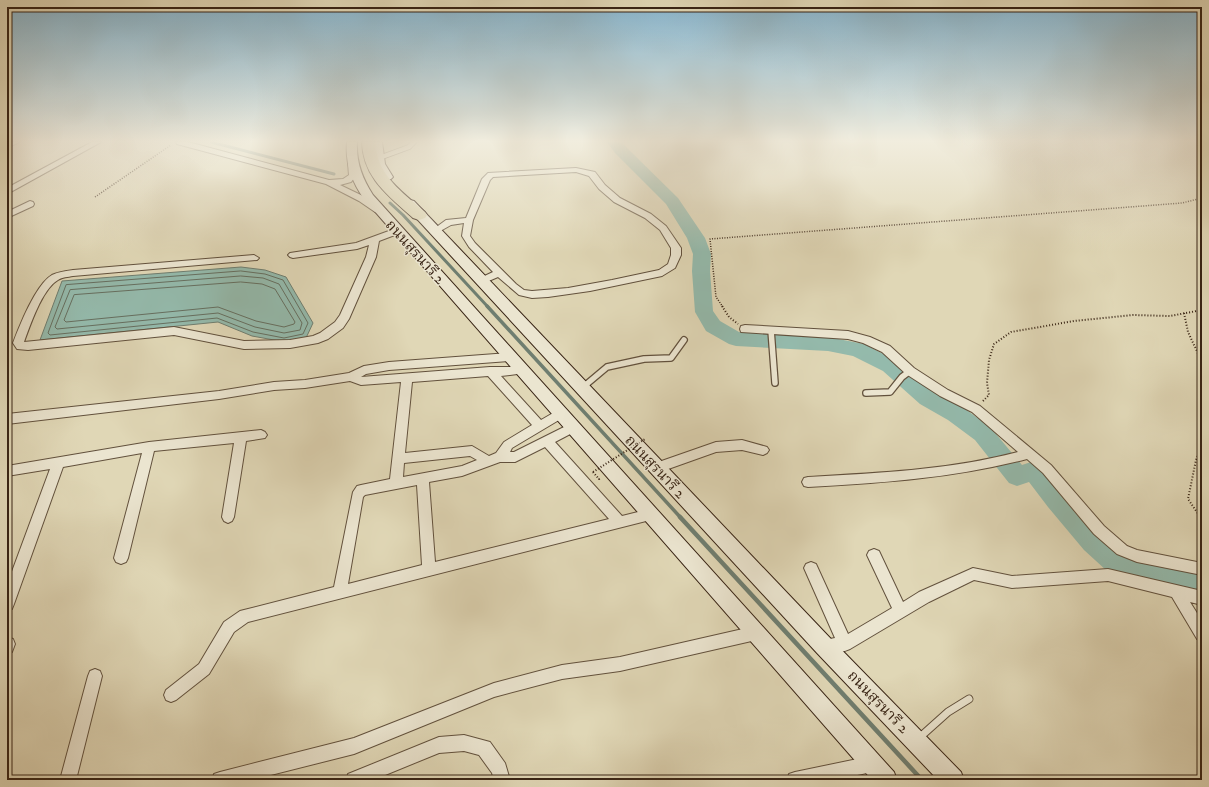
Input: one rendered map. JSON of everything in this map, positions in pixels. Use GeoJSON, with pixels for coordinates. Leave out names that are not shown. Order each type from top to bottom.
{"type":"FeatureCollection","features":[{"type":"Feature","properties":{"kind":"highway"},"geometry":{"type":"LineString","coordinates":[[382,179],[419,215]]}},
{"type":"Feature","properties":{"kind":"main road","name":"ถนนสุรนารี 2"},"geometry":{"type":"LineString","coordinates":[[358,179],[362,187],[380,212],[886,780]]}},
{"type":"Feature","properties":{"kind":"main road","name":"ถนนสุรนารี 2"},"geometry":{"type":"LineString","coordinates":[[388,179],[419,215],[656,468],[953,780]]}},
{"type":"Feature","properties":{"kind":"street"},"geometry":{"type":"LineString","coordinates":[[7,191],[30,179]]}},
{"type":"Feature","properties":{"kind":"street"},"geometry":{"type":"LineString","coordinates":[[317,179],[329,182],[362,199],[380,212]]}},
{"type":"Feature","properties":{"kind":"street"},"geometry":{"type":"LineString","coordinates":[[329,182],[342,182],[351,179]]}},
{"type":"Feature","properties":{"kind":"street"},"geometry":{"type":"LineString","coordinates":[[486,179],[469,220],[466,236],[499,273],[521,292],[536,295],[662,273],[672,266],[676,255],[676,248],[663,228],[648,216],[617,200],[602,188],[595,179]]}},
{"type":"Feature","properties":{"kind":"street"},"geometry":{"type":"LineString","coordinates":[[7,215],[30,204]]}},
{"type":"Feature","properties":{"kind":"street"},"geometry":{"type":"LineString","coordinates":[[435,231],[450,222],[469,220]]}},
{"type":"Feature","properties":{"kind":"street"},"geometry":{"type":"LineString","coordinates":[[294,255],[357,246],[397,231]]}},
{"type":"Feature","properties":{"kind":"street"},"geometry":{"type":"LineString","coordinates":[[254,258],[72,273],[58,276],[46,285],[22,331],[18,343],[21,346],[28,346],[174,331],[244,345],[290,344],[314,340],[332,331],[339,325],[345,316],[371,258],[375,240]]}},
{"type":"Feature","properties":{"kind":"street"},"geometry":{"type":"LineString","coordinates":[[481,281],[499,273]]}},
{"type":"Feature","properties":{"kind":"street"},"geometry":{"type":"LineString","coordinates":[[745,329],[771,333],[848,335],[866,340],[886,350],[910,371],[944,393],[976,409],[1047,469],[1099,530],[1122,550],[1137,556],[1202,569]]}},
{"type":"Feature","properties":{"kind":"street"},"geometry":{"type":"LineString","coordinates":[[7,419],[219,395],[274,386],[305,384],[351,377],[364,370],[370,369],[509,357]]}},
{"type":"Feature","properties":{"kind":"street"},"geometry":{"type":"LineString","coordinates":[[351,377],[361,381],[521,370]]}},
{"type":"Feature","properties":{"kind":"street"},"geometry":{"type":"LineString","coordinates":[[490,371],[540,426]]}},
{"type":"Feature","properties":{"kind":"street"},"geometry":{"type":"LineString","coordinates":[[396,483],[407,377]]}},
{"type":"Feature","properties":{"kind":"street"},"geometry":{"type":"LineString","coordinates":[[494,460],[508,446],[560,414]]}},
{"type":"Feature","properties":{"kind":"street"},"geometry":{"type":"LineString","coordinates":[[340,593],[357,496],[361,490],[462,471],[494,460],[515,458],[572,428]]}},
{"type":"Feature","properties":{"kind":"street"},"geometry":{"type":"LineString","coordinates":[[7,471],[149,447],[261,435]]}},
{"type":"Feature","properties":{"kind":"street"},"geometry":{"type":"LineString","coordinates":[[228,517],[242,437]]}},
{"type":"Feature","properties":{"kind":"street"},"geometry":{"type":"LineString","coordinates":[[547,441],[619,522]]}},
{"type":"Feature","properties":{"kind":"street"},"geometry":{"type":"LineString","coordinates":[[656,468],[716,447],[742,445],[763,450]]}},
{"type":"Feature","properties":{"kind":"street"},"geometry":{"type":"LineString","coordinates":[[121,558],[149,447]]}},
{"type":"Feature","properties":{"kind":"street"},"geometry":{"type":"LineString","coordinates":[[398,459],[472,451],[494,460]]}},
{"type":"Feature","properties":{"kind":"street"},"geometry":{"type":"LineString","coordinates":[[808,482],[906,476],[991,464],[1028,454]]}},
{"type":"Feature","properties":{"kind":"street"},"geometry":{"type":"LineString","coordinates":[[7,604],[58,463]]}},
{"type":"Feature","properties":{"kind":"street"},"geometry":{"type":"LineString","coordinates":[[423,478],[429,570]]}},
{"type":"Feature","properties":{"kind":"street"},"geometry":{"type":"LineString","coordinates":[[171,695],[204,669],[229,627],[237,620],[245,616],[650,514]]}},
{"type":"Feature","properties":{"kind":"street"},"geometry":{"type":"LineString","coordinates":[[874,555],[900,611]]}},
{"type":"Feature","properties":{"kind":"street"},"geometry":{"type":"LineString","coordinates":[[811,568],[845,644]]}},
{"type":"Feature","properties":{"kind":"street"},"geometry":{"type":"LineString","coordinates":[[824,646],[845,644],[924,597],[973,574],[1012,582],[1108,575],[1202,598]]}},
{"type":"Feature","properties":{"kind":"street"},"geometry":{"type":"LineString","coordinates":[[1176,591],[1202,634]]}},
{"type":"Feature","properties":{"kind":"street"},"geometry":{"type":"LineString","coordinates":[[220,780],[354,746],[494,690],[562,672],[620,664],[756,633]]}},
{"type":"Feature","properties":{"kind":"street"},"geometry":{"type":"LineString","coordinates":[[68,780],[95,676]]}},
{"type":"Feature","properties":{"kind":"street"},"geometry":{"type":"LineString","coordinates":[[354,780],[439,745],[464,743],[484,748],[499,769],[502,780]]}},
{"type":"Feature","properties":{"kind":"street"},"geometry":{"type":"LineString","coordinates":[[794,780],[872,764]]}},
{"type":"Feature","properties":{"kind":"lane"},"geometry":{"type":"LineString","coordinates":[[771,333],[775,383]]}},
{"type":"Feature","properties":{"kind":"lane"},"geometry":{"type":"LineString","coordinates":[[582,388],[607,367],[644,359],[671,358],[684,340]]}},
{"type":"Feature","properties":{"kind":"lane"},"geometry":{"type":"LineString","coordinates":[[866,393],[890,392],[902,377],[910,371]]}},
{"type":"Feature","properties":{"kind":"lane"},"geometry":{"type":"LineString","coordinates":[[916,741],[948,712],[969,699]]}},
{"type":"Feature","properties":{"kind":"path"},"geometry":{"type":"LineString","coordinates":[[95,197],[123,179]]}},
{"type":"Feature","properties":{"kind":"path"},"geometry":{"type":"LineString","coordinates":[[745,329],[728,317],[716,297],[710,239],[1182,203],[1202,198]]}},
{"type":"Feature","properties":{"kind":"path"},"geometry":{"type":"LineString","coordinates":[[976,409],[989,395],[987,383],[989,360],[994,344],[1010,332],[1074,321],[1133,315],[1170,316],[1202,310]]}},
{"type":"Feature","properties":{"kind":"path"},"geometry":{"type":"LineString","coordinates":[[1184,314],[1184,324],[1196,346],[1202,362]]}},
{"type":"Feature","properties":{"kind":"path"},"geometry":{"type":"LineString","coordinates":[[598,479],[593,472],[645,438]]}},
{"type":"Feature","properties":{"kind":"path"},"geometry":{"type":"LineString","coordinates":[[1202,446],[1196,460],[1188,499],[1202,519]]}},
{"type":"Feature","properties":{"kind":"water"},"geometry":{"type":"Polygon","coordinates":[[[241,267],[265,270],[286,277],[313,323],[306,338],[285,342],[252,336],[218,322],[40,340],[62,281],[241,267]]]}},
{"type":"Feature","properties":{"kind":"waterway"},"geometry":{"type":"LineString","coordinates":[[651,179],[672,201],[696,238],[702,254],[701,271],[704,312],[713,326],[736,339],[828,344],[857,349],[890,366],[927,398],[956,414],[983,434],[1017,476],[1034,471],[1056,500],[1093,542],[1116,563],[1135,571],[1202,584]]}},
{"type":"Feature","properties":{"kind":"waterway"},"geometry":{"type":"LineString","coordinates":[[390,203],[403,215],[488,307]]}},
{"type":"Feature","properties":{"kind":"waterway"},"geometry":{"type":"LineString","coordinates":[[487,306],[681,518]]}},
{"type":"Feature","properties":{"kind":"waterway"},"geometry":{"type":"LineString","coordinates":[[680,517],[922,780]]}}]}
